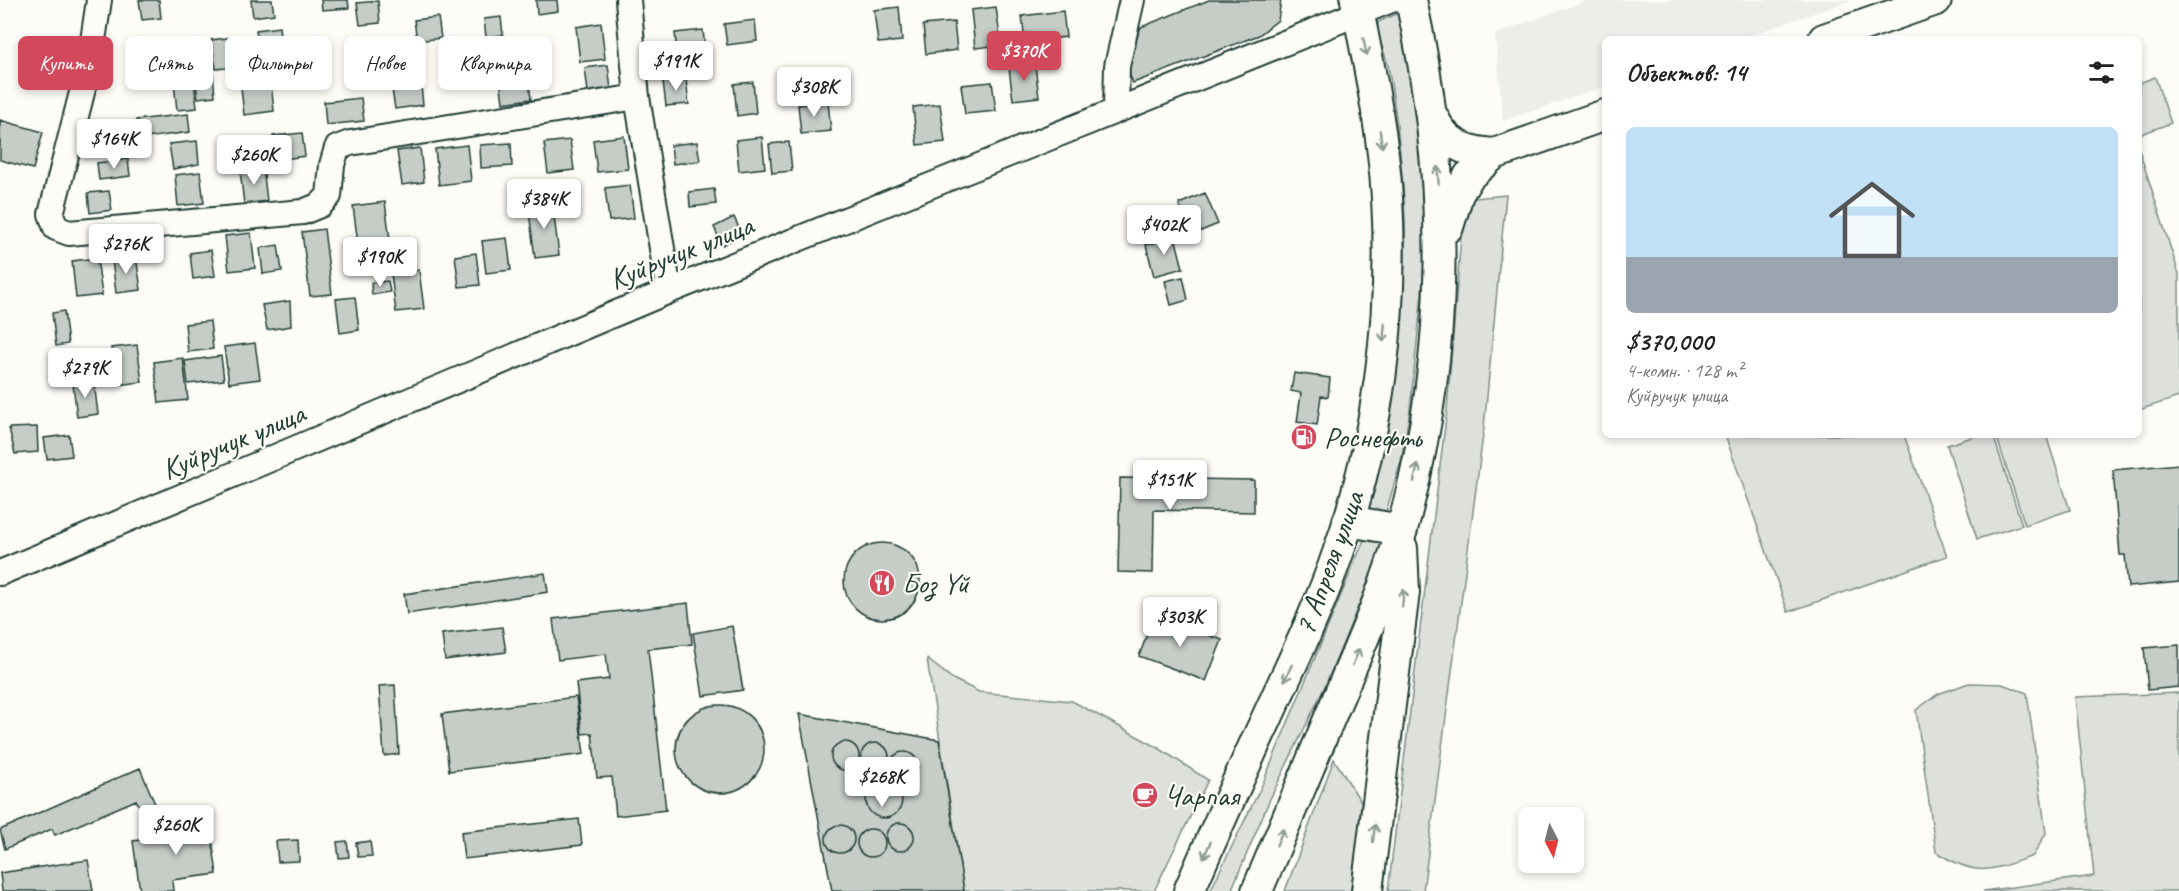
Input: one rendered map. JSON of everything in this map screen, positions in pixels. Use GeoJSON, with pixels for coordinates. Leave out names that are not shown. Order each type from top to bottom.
{"type":"FeatureCollection","features":[{"type":"Feature","properties":{"kind":"main road","name":"7 Апреля улица"},"geometry":{"type":"LineString","coordinates":[[1257,891],[1370,623],[1402,530],[1431,393],[1438,325],[1440,268],[1438,170],[1433,117],[1411,0]]}},
{"type":"Feature","properties":{"kind":"main road"},"geometry":{"type":"LineString","coordinates":[[1833,36],[1936,0]]}},
{"type":"Feature","properties":{"kind":"main road","name":"7 Апреля улица"},"geometry":{"type":"LineString","coordinates":[[1189,891],[1314,615],[1348,521],[1366,454],[1380,378],[1386,306],[1387,199],[1382,141],[1357,6]]}},
{"type":"Feature","properties":{"kind":"main road"},"geometry":{"type":"LineString","coordinates":[[1440,268],[1458,194],[1469,176],[1494,154],[1602,116]]}},
{"type":"Feature","properties":{"kind":"main road"},"geometry":{"type":"LineString","coordinates":[[1433,117],[1443,136],[1450,143],[1464,149],[1494,154]]}},
{"type":"Feature","properties":{"kind":"main road"},"geometry":{"type":"LineString","coordinates":[[1348,521],[1402,530],[1404,592],[1367,891]]}},
{"type":"Feature","properties":{"kind":"street"},"geometry":{"type":"LineString","coordinates":[[99,0],[90,61],[51,214],[56,228],[69,233],[303,212],[320,205],[329,196],[332,165],[337,148],[350,143],[637,97]]}},
{"type":"Feature","properties":{"kind":"street"},"geometry":{"type":"LineString","coordinates":[[628,0],[637,97],[669,291]]}},
{"type":"Feature","properties":{"kind":"street"},"geometry":{"type":"LineString","coordinates":[[1116,108],[1117,66],[1132,0]]}},
{"type":"Feature","properties":{"kind":"street","name":"Куйручук улица"},"geometry":{"type":"LineString","coordinates":[[0,573],[669,291],[1116,108],[1357,6],[1391,0]]}},
{"type":"Feature","properties":{"kind":"shaded area"},"geometry":{"type":"Polygon","coordinates":[[[1588,0],[1852,0],[1748,36],[1602,36],[1602,87],[1503,121],[1495,34],[1588,0]]]}},
{"type":"Feature","properties":{"kind":"shaded area"},"geometry":{"type":"Polygon","coordinates":[[[1396,14],[1402,15],[1413,58],[1427,245],[1410,410],[1401,461],[1386,512],[1371,514],[1367,507],[1389,393],[1401,316],[1404,278],[1404,201],[1400,150],[1388,66],[1379,39],[1378,28],[1378,22],[1396,14]]]}},
{"type":"Feature","properties":{"kind":"shaded area"},"geometry":{"type":"Polygon","coordinates":[[[2155,77],[2171,123],[2142,134],[2142,82],[2155,77]]]}},
{"type":"Feature","properties":{"kind":"shaded area"},"geometry":{"type":"Polygon","coordinates":[[[2142,159],[2179,274],[2179,397],[2142,409],[2142,159]]]}},
{"type":"Feature","properties":{"kind":"shaded area"},"geometry":{"type":"Polygon","coordinates":[[[1506,195],[1484,428],[1423,891],[1388,891],[1447,409],[1464,199],[1506,195]]]}},
{"type":"Feature","properties":{"kind":"shaded area"},"geometry":{"type":"Polygon","coordinates":[[[1726,438],[1905,438],[1947,556],[1788,612],[1726,438]]]}},
{"type":"Feature","properties":{"kind":"shaded area"},"geometry":{"type":"Polygon","coordinates":[[[1969,438],[1994,438],[2022,525],[1977,539],[1947,445],[1969,438]]]}},
{"type":"Feature","properties":{"kind":"shaded area"},"geometry":{"type":"Polygon","coordinates":[[[1997,438],[2047,438],[2070,510],[2025,525],[1997,438]]]}},
{"type":"Feature","properties":{"kind":"shaded area"},"geometry":{"type":"Polygon","coordinates":[[[1366,535],[1384,544],[1326,684],[1270,799],[1231,891],[1210,891],[1262,785],[1366,535]]]}},
{"type":"Feature","properties":{"kind":"shaded area"},"geometry":{"type":"Polygon","coordinates":[[[927,659],[953,679],[979,692],[1072,701],[1157,747],[1208,780],[1154,891],[964,891],[927,659]]]}},
{"type":"Feature","properties":{"kind":"shaded area"},"geometry":{"type":"Polygon","coordinates":[[[1969,683],[2002,684],[2027,693],[2046,833],[2033,856],[1994,868],[1974,869],[1963,866],[1936,852],[1916,710],[1938,694],[1969,683]]]}},
{"type":"Feature","properties":{"kind":"shaded area"},"geometry":{"type":"Polygon","coordinates":[[[2179,693],[2179,891],[1983,891],[2094,876],[2075,697],[2179,693]]]}},
{"type":"Feature","properties":{"kind":"shaded area"},"geometry":{"type":"Polygon","coordinates":[[[1334,759],[1361,802],[1354,891],[1285,891],[1334,759]]]}},
{"type":"Feature","properties":{"kind":"building"},"geometry":{"type":"Polygon","coordinates":[[[139,0],[159,0],[161,18],[142,20],[139,0]]]}},
{"type":"Feature","properties":{"kind":"building"},"geometry":{"type":"Polygon","coordinates":[[[251,0],[272,0],[274,14],[253,17],[251,0]]]}},
{"type":"Feature","properties":{"kind":"building"},"geometry":{"type":"Polygon","coordinates":[[[321,0],[348,0],[349,8],[322,10],[321,0]]]}},
{"type":"Feature","properties":{"kind":"building"},"geometry":{"type":"Polygon","coordinates":[[[536,0],[557,0],[558,11],[537,14],[536,0]]]}},
{"type":"Feature","properties":{"kind":"building"},"geometry":{"type":"Polygon","coordinates":[[[1209,0],[1281,0],[1278,20],[1259,35],[1133,83],[1126,66],[1141,27],[1209,0]]]}},
{"type":"Feature","properties":{"kind":"building"},"geometry":{"type":"Polygon","coordinates":[[[378,1],[380,23],[360,25],[357,3],[378,1]]]}},
{"type":"Feature","properties":{"kind":"building"},"geometry":{"type":"Polygon","coordinates":[[[899,7],[902,41],[878,43],[874,10],[899,7]]]}},
{"type":"Feature","properties":{"kind":"building"},"geometry":{"type":"Polygon","coordinates":[[[996,7],[1001,45],[975,48],[971,10],[996,7]]]}},
{"type":"Feature","properties":{"kind":"building"},"geometry":{"type":"Polygon","coordinates":[[[1063,11],[1066,37],[1025,42],[1022,16],[1063,11]]]}},
{"type":"Feature","properties":{"kind":"building"},"geometry":{"type":"Polygon","coordinates":[[[438,17],[441,36],[426,40],[426,36],[416,36],[414,20],[438,17]]]}},
{"type":"Feature","properties":{"kind":"building"},"geometry":{"type":"Polygon","coordinates":[[[501,17],[503,35],[486,36],[484,19],[501,17]]]}},
{"type":"Feature","properties":{"kind":"building"},"geometry":{"type":"Polygon","coordinates":[[[755,20],[757,41],[727,45],[724,24],[755,20]]]}},
{"type":"Feature","properties":{"kind":"building"},"geometry":{"type":"Polygon","coordinates":[[[954,22],[957,50],[926,54],[923,25],[954,22]]]}},
{"type":"Feature","properties":{"kind":"building"},"geometry":{"type":"Polygon","coordinates":[[[601,23],[605,59],[580,62],[576,27],[601,23]]]}},
{"type":"Feature","properties":{"kind":"building"},"geometry":{"type":"Polygon","coordinates":[[[279,27],[280,36],[257,36],[256,30],[279,27]]]}},
{"type":"Feature","properties":{"kind":"building"},"geometry":{"type":"Polygon","coordinates":[[[703,30],[706,58],[678,61],[675,33],[703,30]]]}},
{"type":"Feature","properties":{"kind":"building"},"geometry":{"type":"Polygon","coordinates":[[[225,38],[225,68],[216,69],[213,40],[225,38]]]}},
{"type":"Feature","properties":{"kind":"building"},"geometry":{"type":"Polygon","coordinates":[[[608,65],[612,97],[589,100],[585,68],[608,65]]]}},
{"type":"Feature","properties":{"kind":"building"},"geometry":{"type":"Polygon","coordinates":[[[1035,65],[1039,97],[1013,100],[1009,68],[1035,65]]]}},
{"type":"Feature","properties":{"kind":"building"},"geometry":{"type":"Polygon","coordinates":[[[213,74],[215,96],[198,98],[197,90],[213,90],[213,74]]]}},
{"type":"Feature","properties":{"kind":"building"},"geometry":{"type":"Polygon","coordinates":[[[686,79],[689,104],[666,106],[663,81],[686,79]]]}},
{"type":"Feature","properties":{"kind":"building"},"geometry":{"type":"Polygon","coordinates":[[[753,82],[756,113],[737,116],[734,84],[753,82]]]}},
{"type":"Feature","properties":{"kind":"building"},"geometry":{"type":"Polygon","coordinates":[[[992,82],[996,111],[965,114],[961,85],[992,82]]]}},
{"type":"Feature","properties":{"kind":"building"},"geometry":{"type":"Polygon","coordinates":[[[175,90],[195,90],[197,108],[177,110],[175,90]]]}},
{"type":"Feature","properties":{"kind":"building"},"geometry":{"type":"Polygon","coordinates":[[[241,90],[272,90],[274,111],[244,115],[241,90]]]}},
{"type":"Feature","properties":{"kind":"building"},"geometry":{"type":"Polygon","coordinates":[[[392,90],[421,90],[423,105],[395,109],[392,90]]]}},
{"type":"Feature","properties":{"kind":"building"},"geometry":{"type":"Polygon","coordinates":[[[501,90],[530,90],[531,99],[503,103],[501,90]]]}},
{"type":"Feature","properties":{"kind":"building"},"geometry":{"type":"Polygon","coordinates":[[[361,98],[364,121],[326,125],[324,102],[361,98]]]}},
{"type":"Feature","properties":{"kind":"building"},"geometry":{"type":"Polygon","coordinates":[[[828,102],[831,131],[801,134],[798,105],[828,102]]]}},
{"type":"Feature","properties":{"kind":"building"},"geometry":{"type":"Polygon","coordinates":[[[940,104],[945,142],[917,145],[913,107],[940,104]]]}},
{"type":"Feature","properties":{"kind":"building"},"geometry":{"type":"Polygon","coordinates":[[[188,114],[190,132],[138,139],[136,120],[188,114]]]}},
{"type":"Feature","properties":{"kind":"building"},"geometry":{"type":"Polygon","coordinates":[[[0,120],[43,132],[33,169],[0,160],[0,120]]]}},
{"type":"Feature","properties":{"kind":"building"},"geometry":{"type":"Polygon","coordinates":[[[302,133],[305,156],[276,160],[273,136],[302,133]]]}},
{"type":"Feature","properties":{"kind":"building"},"geometry":{"type":"Polygon","coordinates":[[[624,136],[628,169],[597,172],[593,140],[624,136]]]}},
{"type":"Feature","properties":{"kind":"building"},"geometry":{"type":"Polygon","coordinates":[[[762,137],[765,168],[739,171],[736,140],[762,137]]]}},
{"type":"Feature","properties":{"kind":"building"},"geometry":{"type":"Polygon","coordinates":[[[570,140],[574,170],[548,173],[544,143],[570,140]]]}},
{"type":"Feature","properties":{"kind":"building"},"geometry":{"type":"Polygon","coordinates":[[[197,141],[199,164],[173,169],[169,144],[197,141]]]}},
{"type":"Feature","properties":{"kind":"building"},"geometry":{"type":"Polygon","coordinates":[[[697,142],[700,161],[673,164],[671,145],[697,142]]]}},
{"type":"Feature","properties":{"kind":"building"},"geometry":{"type":"Polygon","coordinates":[[[789,142],[792,171],[772,173],[769,144],[789,142]]]}},
{"type":"Feature","properties":{"kind":"building"},"geometry":{"type":"Polygon","coordinates":[[[511,143],[512,166],[481,168],[480,145],[511,143]]]}},
{"type":"Feature","properties":{"kind":"building"},"geometry":{"type":"Polygon","coordinates":[[[467,145],[471,181],[439,185],[435,149],[467,145]]]}},
{"type":"Feature","properties":{"kind":"building"},"geometry":{"type":"Polygon","coordinates":[[[420,148],[424,182],[402,185],[397,151],[420,148]]]}},
{"type":"Feature","properties":{"kind":"building"},"geometry":{"type":"Polygon","coordinates":[[[128,159],[130,176],[99,180],[97,163],[128,159]]]}},
{"type":"Feature","properties":{"kind":"building"},"geometry":{"type":"Polygon","coordinates":[[[263,167],[267,201],[244,204],[240,170],[263,167]]]}},
{"type":"Feature","properties":{"kind":"building"},"geometry":{"type":"Polygon","coordinates":[[[200,172],[204,203],[178,206],[175,175],[200,172]]]}},
{"type":"Feature","properties":{"kind":"building"},"geometry":{"type":"Polygon","coordinates":[[[630,185],[634,218],[609,221],[605,188],[630,185]]]}},
{"type":"Feature","properties":{"kind":"building"},"geometry":{"type":"Polygon","coordinates":[[[714,189],[716,204],[690,207],[689,192],[714,189]]]}},
{"type":"Feature","properties":{"kind":"building"},"geometry":{"type":"Polygon","coordinates":[[[109,191],[112,210],[90,213],[88,193],[109,191]]]}},
{"type":"Feature","properties":{"kind":"building"},"geometry":{"type":"Polygon","coordinates":[[[1205,193],[1218,224],[1191,235],[1179,204],[1205,193]]]}},
{"type":"Feature","properties":{"kind":"building"},"geometry":{"type":"Polygon","coordinates":[[[552,201],[559,255],[535,258],[528,204],[552,201]]]}},
{"type":"Feature","properties":{"kind":"building"},"geometry":{"type":"Polygon","coordinates":[[[385,202],[390,240],[358,244],[353,206],[385,202]]]}},
{"type":"Feature","properties":{"kind":"building"},"geometry":{"type":"Polygon","coordinates":[[[734,217],[742,235],[722,245],[714,227],[734,217]]]}},
{"type":"Feature","properties":{"kind":"building"},"geometry":{"type":"Polygon","coordinates":[[[324,229],[332,294],[310,296],[302,232],[324,229]]]}},
{"type":"Feature","properties":{"kind":"building"},"geometry":{"type":"Polygon","coordinates":[[[251,233],[255,268],[229,271],[225,236],[251,233]]]}},
{"type":"Feature","properties":{"kind":"building"},"geometry":{"type":"Polygon","coordinates":[[[1175,237],[1183,268],[1154,276],[1146,245],[1175,237]]]}},
{"type":"Feature","properties":{"kind":"building"},"geometry":{"type":"Polygon","coordinates":[[[507,238],[511,270],[486,273],[482,241],[507,238]]]}},
{"type":"Feature","properties":{"kind":"building"},"geometry":{"type":"Polygon","coordinates":[[[278,245],[282,271],[263,274],[260,248],[278,245]]]}},
{"type":"Feature","properties":{"kind":"building"},"geometry":{"type":"Polygon","coordinates":[[[211,250],[215,276],[193,279],[190,253],[211,250]]]}},
{"type":"Feature","properties":{"kind":"building"},"geometry":{"type":"Polygon","coordinates":[[[476,253],[480,285],[459,287],[455,256],[476,253]]]}},
{"type":"Feature","properties":{"kind":"building"},"geometry":{"type":"Polygon","coordinates":[[[136,256],[141,290],[116,293],[112,259],[136,256]]]}},
{"type":"Feature","properties":{"kind":"building"},"geometry":{"type":"Polygon","coordinates":[[[97,258],[102,295],[76,298],[72,261],[97,258]]]}},
{"type":"Feature","properties":{"kind":"building"},"geometry":{"type":"Polygon","coordinates":[[[419,270],[424,309],[396,312],[391,274],[419,270]]]}},
{"type":"Feature","properties":{"kind":"building"},"geometry":{"type":"Polygon","coordinates":[[[1183,277],[1188,300],[1171,305],[1165,281],[1183,277]]]}},
{"type":"Feature","properties":{"kind":"building"},"geometry":{"type":"Polygon","coordinates":[[[388,281],[390,292],[372,295],[371,283],[388,281]]]}},
{"type":"Feature","properties":{"kind":"building"},"geometry":{"type":"Polygon","coordinates":[[[355,297],[359,330],[340,333],[336,299],[355,297]]]}},
{"type":"Feature","properties":{"kind":"building"},"geometry":{"type":"Polygon","coordinates":[[[290,301],[291,326],[267,330],[262,305],[290,301]]]}},
{"type":"Feature","properties":{"kind":"building"},"geometry":{"type":"Polygon","coordinates":[[[64,311],[68,344],[56,346],[52,313],[64,311]]]}},
{"type":"Feature","properties":{"kind":"building"},"geometry":{"type":"Polygon","coordinates":[[[210,321],[213,349],[188,352],[185,324],[210,321]]]}},
{"type":"Feature","properties":{"kind":"building"},"geometry":{"type":"Polygon","coordinates":[[[255,343],[260,379],[229,383],[224,347],[255,343]]]}},
{"type":"Feature","properties":{"kind":"building"},"geometry":{"type":"Polygon","coordinates":[[[137,345],[142,382],[116,385],[111,348],[137,345]]]}},
{"type":"Feature","properties":{"kind":"building"},"geometry":{"type":"Polygon","coordinates":[[[221,356],[224,380],[188,384],[185,361],[221,356]]]}},
{"type":"Feature","properties":{"kind":"building"},"geometry":{"type":"Polygon","coordinates":[[[183,358],[188,400],[159,403],[154,362],[183,358]]]}},
{"type":"Feature","properties":{"kind":"building"},"geometry":{"type":"Polygon","coordinates":[[[1294,373],[1330,378],[1328,397],[1321,396],[1317,425],[1297,422],[1301,393],[1291,391],[1294,373]]]}},
{"type":"Feature","properties":{"kind":"building"},"geometry":{"type":"Polygon","coordinates":[[[94,382],[98,414],[77,417],[73,384],[94,382]]]}},
{"type":"Feature","properties":{"kind":"building"},"geometry":{"type":"Polygon","coordinates":[[[37,427],[38,452],[15,454],[9,428],[37,427]]]}},
{"type":"Feature","properties":{"kind":"building"},"geometry":{"type":"Polygon","coordinates":[[[69,435],[72,456],[47,459],[44,438],[69,435]]]}},
{"type":"Feature","properties":{"kind":"building"},"geometry":{"type":"Polygon","coordinates":[[[2179,464],[2179,582],[2128,587],[2125,555],[2120,555],[2113,470],[2179,464]]]}},
{"type":"Feature","properties":{"kind":"building"},"geometry":{"type":"Polygon","coordinates":[[[1120,478],[1254,480],[1254,512],[1154,510],[1153,573],[1118,572],[1120,478]]]}},
{"type":"Feature","properties":{"kind":"building","name":"Боз Үй"},"geometry":{"type":"Polygon","coordinates":[[[882,543],[897,546],[909,554],[917,566],[920,581],[917,596],[909,608],[897,616],[882,619],[867,616],[855,608],[847,596],[844,581],[847,566],[855,554],[867,546],[882,543]]]}},
{"type":"Feature","properties":{"kind":"building"},"geometry":{"type":"Polygon","coordinates":[[[545,573],[548,592],[407,614],[404,594],[545,573]]]}},
{"type":"Feature","properties":{"kind":"building"},"geometry":{"type":"Polygon","coordinates":[[[688,603],[692,644],[648,649],[666,810],[616,816],[612,777],[597,778],[592,733],[582,734],[576,683],[609,679],[606,654],[558,660],[553,619],[688,603]]]}},
{"type":"Feature","properties":{"kind":"building"},"geometry":{"type":"Polygon","coordinates":[[[1155,614],[1222,640],[1206,681],[1139,656],[1155,614]]]}},
{"type":"Feature","properties":{"kind":"building"},"geometry":{"type":"Polygon","coordinates":[[[732,626],[743,690],[703,696],[693,633],[732,626]]]}},
{"type":"Feature","properties":{"kind":"building"},"geometry":{"type":"Polygon","coordinates":[[[502,627],[506,652],[445,660],[442,634],[502,627]]]}},
{"type":"Feature","properties":{"kind":"building"},"geometry":{"type":"Polygon","coordinates":[[[2179,645],[2179,687],[2148,690],[2144,648],[2179,645]]]}},
{"type":"Feature","properties":{"kind":"building"},"geometry":{"type":"Polygon","coordinates":[[[395,685],[399,754],[384,756],[379,686],[395,685]]]}},
{"type":"Feature","properties":{"kind":"building"},"geometry":{"type":"Polygon","coordinates":[[[576,697],[584,754],[449,771],[442,714],[576,697]]]}},
{"type":"Feature","properties":{"kind":"building"},"geometry":{"type":"Polygon","coordinates":[[[720,705],[737,709],[751,718],[760,732],[764,749],[760,766],[751,780],[737,789],[720,793],[703,789],[689,780],[680,766],[676,749],[680,732],[689,718],[703,709],[720,705]]]}},
{"type":"Feature","properties":{"kind":"building"},"geometry":{"type":"Polygon","coordinates":[[[799,714],[939,740],[964,891],[832,891],[799,714]]]}},
{"type":"Feature","properties":{"kind":"building"},"geometry":{"type":"Polygon","coordinates":[[[845,742],[855,746],[859,756],[855,766],[845,770],[835,766],[831,756],[835,746],[845,742]]]}},
{"type":"Feature","properties":{"kind":"building"},"geometry":{"type":"Polygon","coordinates":[[[875,743],[885,747],[889,757],[885,767],[875,771],[865,767],[861,757],[865,747],[875,743]]]}},
{"type":"Feature","properties":{"kind":"building"},"geometry":{"type":"Polygon","coordinates":[[[904,752],[914,756],[918,766],[914,776],[904,780],[894,776],[890,766],[894,756],[904,752]]]}},
{"type":"Feature","properties":{"kind":"building"},"geometry":{"type":"Polygon","coordinates":[[[140,768],[155,804],[141,810],[136,800],[55,835],[52,829],[5,849],[0,830],[140,768]]]}},
{"type":"Feature","properties":{"kind":"building"},"geometry":{"type":"Polygon","coordinates":[[[884,782],[897,787],[902,800],[897,813],[884,818],[871,813],[866,800],[871,787],[884,782]]]}},
{"type":"Feature","properties":{"kind":"building"},"geometry":{"type":"Polygon","coordinates":[[[209,818],[217,874],[172,880],[173,891],[140,891],[133,841],[176,835],[174,823],[209,818]]]}},
{"type":"Feature","properties":{"kind":"building"},"geometry":{"type":"Polygon","coordinates":[[[579,819],[582,845],[464,859],[461,832],[579,819]]]}},
{"type":"Feature","properties":{"kind":"building"},"geometry":{"type":"Polygon","coordinates":[[[900,823],[910,827],[914,837],[910,847],[900,851],[890,847],[886,837],[890,827],[900,823]]]}},
{"type":"Feature","properties":{"kind":"building"},"geometry":{"type":"Polygon","coordinates":[[[840,825],[850,829],[854,839],[850,849],[840,853],[830,849],[826,839],[830,829],[840,825]]]}},
{"type":"Feature","properties":{"kind":"building"},"geometry":{"type":"Polygon","coordinates":[[[871,829],[881,833],[885,843],[881,853],[871,857],[861,853],[857,843],[861,833],[871,829]]]}},
{"type":"Feature","properties":{"kind":"building"},"geometry":{"type":"Polygon","coordinates":[[[298,840],[299,861],[278,862],[276,841],[298,840]]]}},
{"type":"Feature","properties":{"kind":"building"},"geometry":{"type":"Polygon","coordinates":[[[347,841],[349,857],[339,858],[337,842],[347,841]]]}},
{"type":"Feature","properties":{"kind":"building"},"geometry":{"type":"Polygon","coordinates":[[[370,841],[372,856],[358,857],[356,843],[370,841]]]}},
{"type":"Feature","properties":{"kind":"building"},"geometry":{"type":"Polygon","coordinates":[[[88,860],[93,891],[2,891],[0,873],[88,860]]]}},
{"type":"Feature","properties":{"kind":"place","name":"Роснефть"},"geometry":{"type":"Point","coordinates":[1304,437]}},
{"type":"Feature","properties":{"kind":"place","name":"Боз Үй"},"geometry":{"type":"Point","coordinates":[882,583]}},
{"type":"Feature","properties":{"kind":"place","name":"Чарпая"},"geometry":{"type":"Point","coordinates":[1145,795]}}]}
